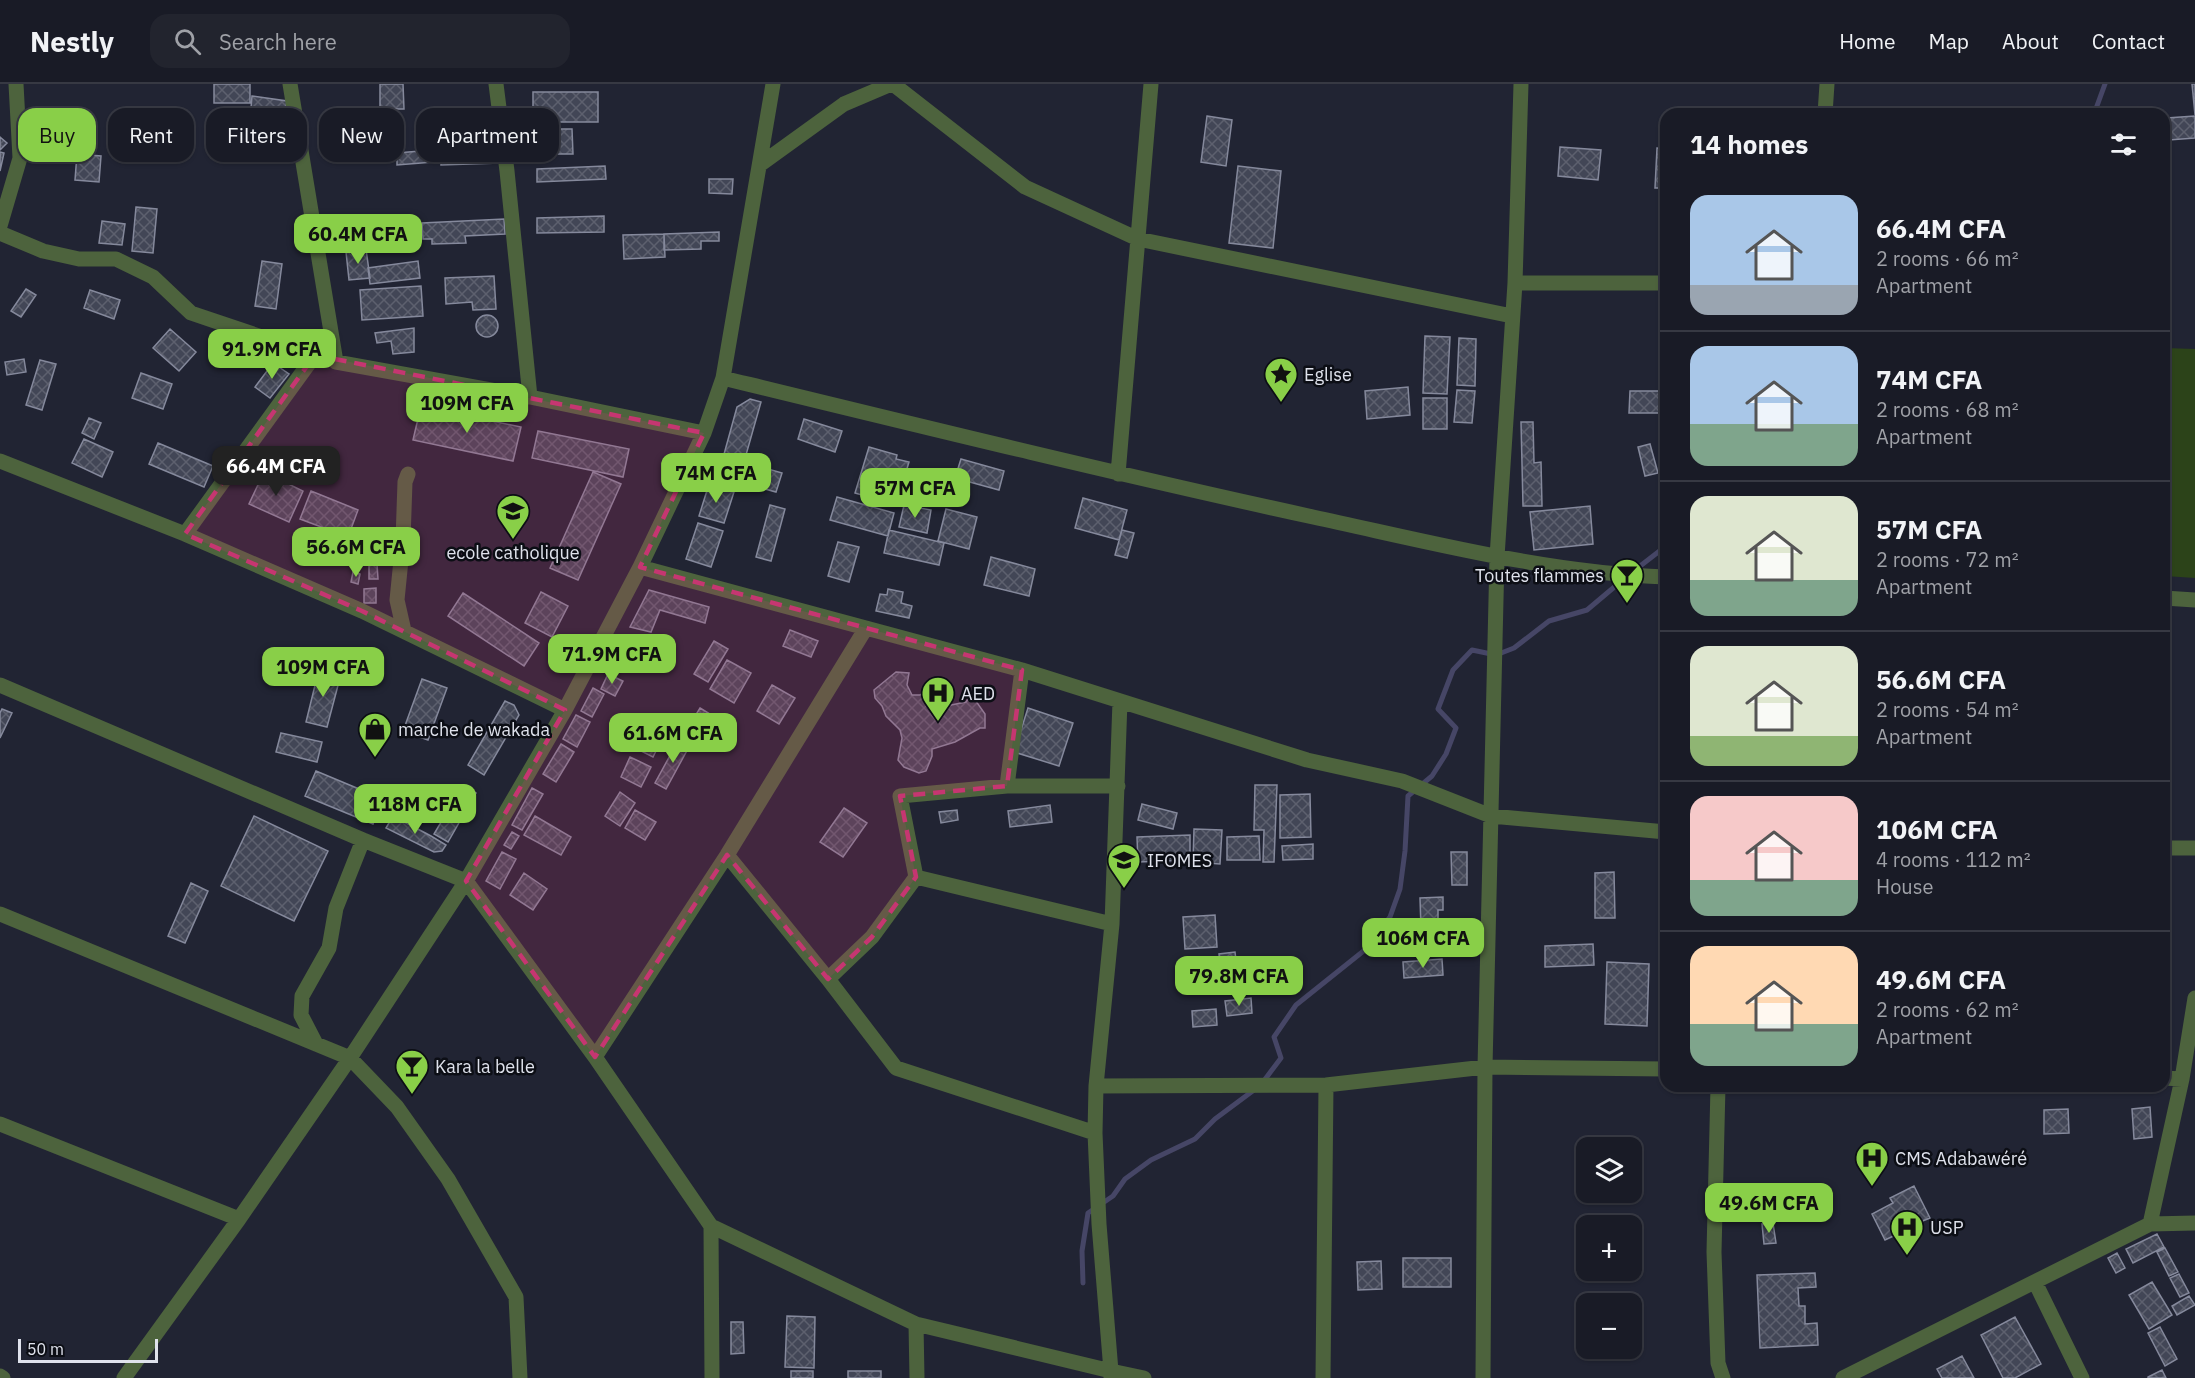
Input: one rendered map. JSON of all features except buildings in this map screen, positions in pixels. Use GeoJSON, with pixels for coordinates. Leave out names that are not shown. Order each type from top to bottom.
{"type":"FeatureCollection","features":[{"type":"Feature","properties":{"kind":"street"},"geometry":{"type":"LineString","coordinates":[[0,226],[20,158],[16,84]]}},
{"type":"Feature","properties":{"kind":"street"},"geometry":{"type":"LineString","coordinates":[[290,84],[336,362]]}},
{"type":"Feature","properties":{"kind":"street"},"geometry":{"type":"LineString","coordinates":[[496,84],[530,397]]}},
{"type":"Feature","properties":{"kind":"street"},"geometry":{"type":"LineString","coordinates":[[124,1378],[239,1219],[351,1058],[466,881],[565,710],[640,567],[704,433],[723,378],[773,84]]}},
{"type":"Feature","properties":{"kind":"street"},"geometry":{"type":"LineString","coordinates":[[761,164],[844,104],[892,84],[1025,187],[1138,239],[1512,315]]}},
{"type":"Feature","properties":{"kind":"street"},"geometry":{"type":"LineString","coordinates":[[1118,474],[1151,84]]}},
{"type":"Feature","properties":{"kind":"street"},"geometry":{"type":"LineString","coordinates":[[1483,1378],[1485,1067],[1497,557],[1515,283],[1521,84]]}},
{"type":"Feature","properties":{"kind":"street"},"geometry":{"type":"LineString","coordinates":[[1825,108],[1827,84]]}},
{"type":"Feature","properties":{"kind":"street"},"geometry":{"type":"LineString","coordinates":[[0,233],[43,251],[79,259],[116,259],[153,277],[191,313],[336,362],[530,397],[704,433]]}},
{"type":"Feature","properties":{"kind":"street"},"geometry":{"type":"LineString","coordinates":[[1515,283],[1660,283]]}},
{"type":"Feature","properties":{"kind":"street"},"geometry":{"type":"LineString","coordinates":[[185,534],[315,355]]}},
{"type":"Feature","properties":{"kind":"street"},"geometry":{"type":"LineString","coordinates":[[723,378],[1118,474],[1497,557],[1612,574],[1660,577]]}},
{"type":"Feature","properties":{"kind":"street"},"geometry":{"type":"LineString","coordinates":[[0,461],[185,534],[362,611],[565,710]]}},
{"type":"Feature","properties":{"kind":"street"},"geometry":{"type":"LineString","coordinates":[[404,631],[397,600],[403,540],[405,482],[408,474]]}},
{"type":"Feature","properties":{"kind":"street"},"geometry":{"type":"LineString","coordinates":[[640,567],[1022,670],[1307,760],[1402,780],[1491,816],[1660,831]]}},
{"type":"Feature","properties":{"kind":"street"},"geometry":{"type":"LineString","coordinates":[[2170,598],[2195,600]]}},
{"type":"Feature","properties":{"kind":"street"},"geometry":{"type":"LineString","coordinates":[[595,1057],[727,855],[866,628]]}},
{"type":"Feature","properties":{"kind":"street"},"geometry":{"type":"LineString","coordinates":[[1007,786],[1022,670]]}},
{"type":"Feature","properties":{"kind":"street"},"geometry":{"type":"LineString","coordinates":[[0,685],[363,840],[466,881],[595,1057],[711,1226],[916,1324],[1111,1374],[1144,1378]]}},
{"type":"Feature","properties":{"kind":"street"},"geometry":{"type":"LineString","coordinates":[[1111,1374],[1099,1224],[1095,1133],[1096,1086],[1112,924],[1120,701]]}},
{"type":"Feature","properties":{"kind":"street"},"geometry":{"type":"LineString","coordinates":[[828,979],[872,937],[916,877],[900,796],[1007,786],[1118,786]]}},
{"type":"Feature","properties":{"kind":"street"},"geometry":{"type":"LineString","coordinates":[[316,1044],[302,1015],[302,996],[329,948],[336,908],[363,840]]}},
{"type":"Feature","properties":{"kind":"street"},"geometry":{"type":"LineString","coordinates":[[2170,848],[2195,849]]}},
{"type":"Feature","properties":{"kind":"street"},"geometry":{"type":"LineString","coordinates":[[727,855],[828,979],[896,1068],[1095,1133]]}},
{"type":"Feature","properties":{"kind":"street"},"geometry":{"type":"LineString","coordinates":[[916,877],[1112,924]]}},
{"type":"Feature","properties":{"kind":"street"},"geometry":{"type":"LineString","coordinates":[[0,914],[351,1058],[397,1107],[448,1179],[516,1297],[520,1378]]}},
{"type":"Feature","properties":{"kind":"street"},"geometry":{"type":"LineString","coordinates":[[2150,1224],[2182,1079],[2195,998]]}},
{"type":"Feature","properties":{"kind":"street"},"geometry":{"type":"LineString","coordinates":[[1096,1086],[1326,1085],[1485,1067],[1660,1069]]}},
{"type":"Feature","properties":{"kind":"street"},"geometry":{"type":"LineString","coordinates":[[2170,1078],[2182,1079]]}},
{"type":"Feature","properties":{"kind":"street"},"geometry":{"type":"LineString","coordinates":[[1323,1378],[1326,1085]]}},
{"type":"Feature","properties":{"kind":"street"},"geometry":{"type":"LineString","coordinates":[[1718,1092],[1714,1252],[1718,1363],[1723,1378]]}},
{"type":"Feature","properties":{"kind":"street"},"geometry":{"type":"LineString","coordinates":[[0,1124],[239,1219]]}},
{"type":"Feature","properties":{"kind":"street"},"geometry":{"type":"LineString","coordinates":[[1843,1378],[2150,1224],[2195,1223]]}},
{"type":"Feature","properties":{"kind":"street"},"geometry":{"type":"LineString","coordinates":[[711,1226],[712,1378]]}},
{"type":"Feature","properties":{"kind":"street"},"geometry":{"type":"LineString","coordinates":[[2035,1282],[2082,1378]]}},
{"type":"Feature","properties":{"kind":"street"},"geometry":{"type":"LineString","coordinates":[[916,1324],[917,1378]]}},
{"type":"Feature","properties":{"kind":"highlighted area"},"geometry":{"type":"Polygon","coordinates":[[[315,355],[704,433],[640,567],[1022,670],[1007,786],[900,796],[916,877],[872,937],[828,979],[727,855],[595,1057],[466,881],[565,710],[362,611],[185,534],[315,355]]]}},
{"type":"Feature","properties":{"kind":"green space"},"geometry":{"type":"Polygon","coordinates":[[[2170,348],[2195,349],[2195,578],[2170,576],[2170,348]]]}},
{"type":"Feature","properties":{"kind":"waterway"},"geometry":{"type":"LineString","coordinates":[[2096,108],[2105,84]]}},
{"type":"Feature","properties":{"kind":"waterway"},"geometry":{"type":"LineString","coordinates":[[1635,570],[1660,551]]}},
{"type":"Feature","properties":{"kind":"waterway"},"geometry":{"type":"LineString","coordinates":[[1263,1082],[1281,1058],[1274,1037],[1296,1005],[1366,949],[1390,917],[1400,889],[1408,796],[1432,776],[1446,754],[1456,728],[1438,709],[1453,670],[1472,650],[1496,655],[1514,648],[1549,621],[1587,610],[1625,578]]}},
{"type":"Feature","properties":{"kind":"waterway"},"geometry":{"type":"LineString","coordinates":[[1083,1283],[1082,1251],[1088,1213],[1113,1196],[1125,1179],[1151,1160],[1195,1139],[1215,1119],[1254,1090]]}},
{"type":"Feature","properties":{"kind":"place","name":"Eglise"},"geometry":{"type":"Point","coordinates":[1281,403]}},
{"type":"Feature","properties":{"kind":"place","name":"ecole catholique"},"geometry":{"type":"Point","coordinates":[513,540]}},
{"type":"Feature","properties":{"kind":"place","name":"Toutes flammes"},"geometry":{"type":"Point","coordinates":[1627,604]}},
{"type":"Feature","properties":{"kind":"place","name":"AED"},"geometry":{"type":"Point","coordinates":[938,722]}},
{"type":"Feature","properties":{"kind":"place","name":"marche de wakada"},"geometry":{"type":"Point","coordinates":[375,758]}},
{"type":"Feature","properties":{"kind":"place","name":"IFOMES"},"geometry":{"type":"Point","coordinates":[1124,889]}},
{"type":"Feature","properties":{"kind":"place","name":"Kara la belle"},"geometry":{"type":"Point","coordinates":[412,1095]}},
{"type":"Feature","properties":{"kind":"place","name":"CMS Adabawéré"},"geometry":{"type":"Point","coordinates":[1872,1187]}},
{"type":"Feature","properties":{"kind":"place","name":"USP"},"geometry":{"type":"Point","coordinates":[1907,1256]}}]}
